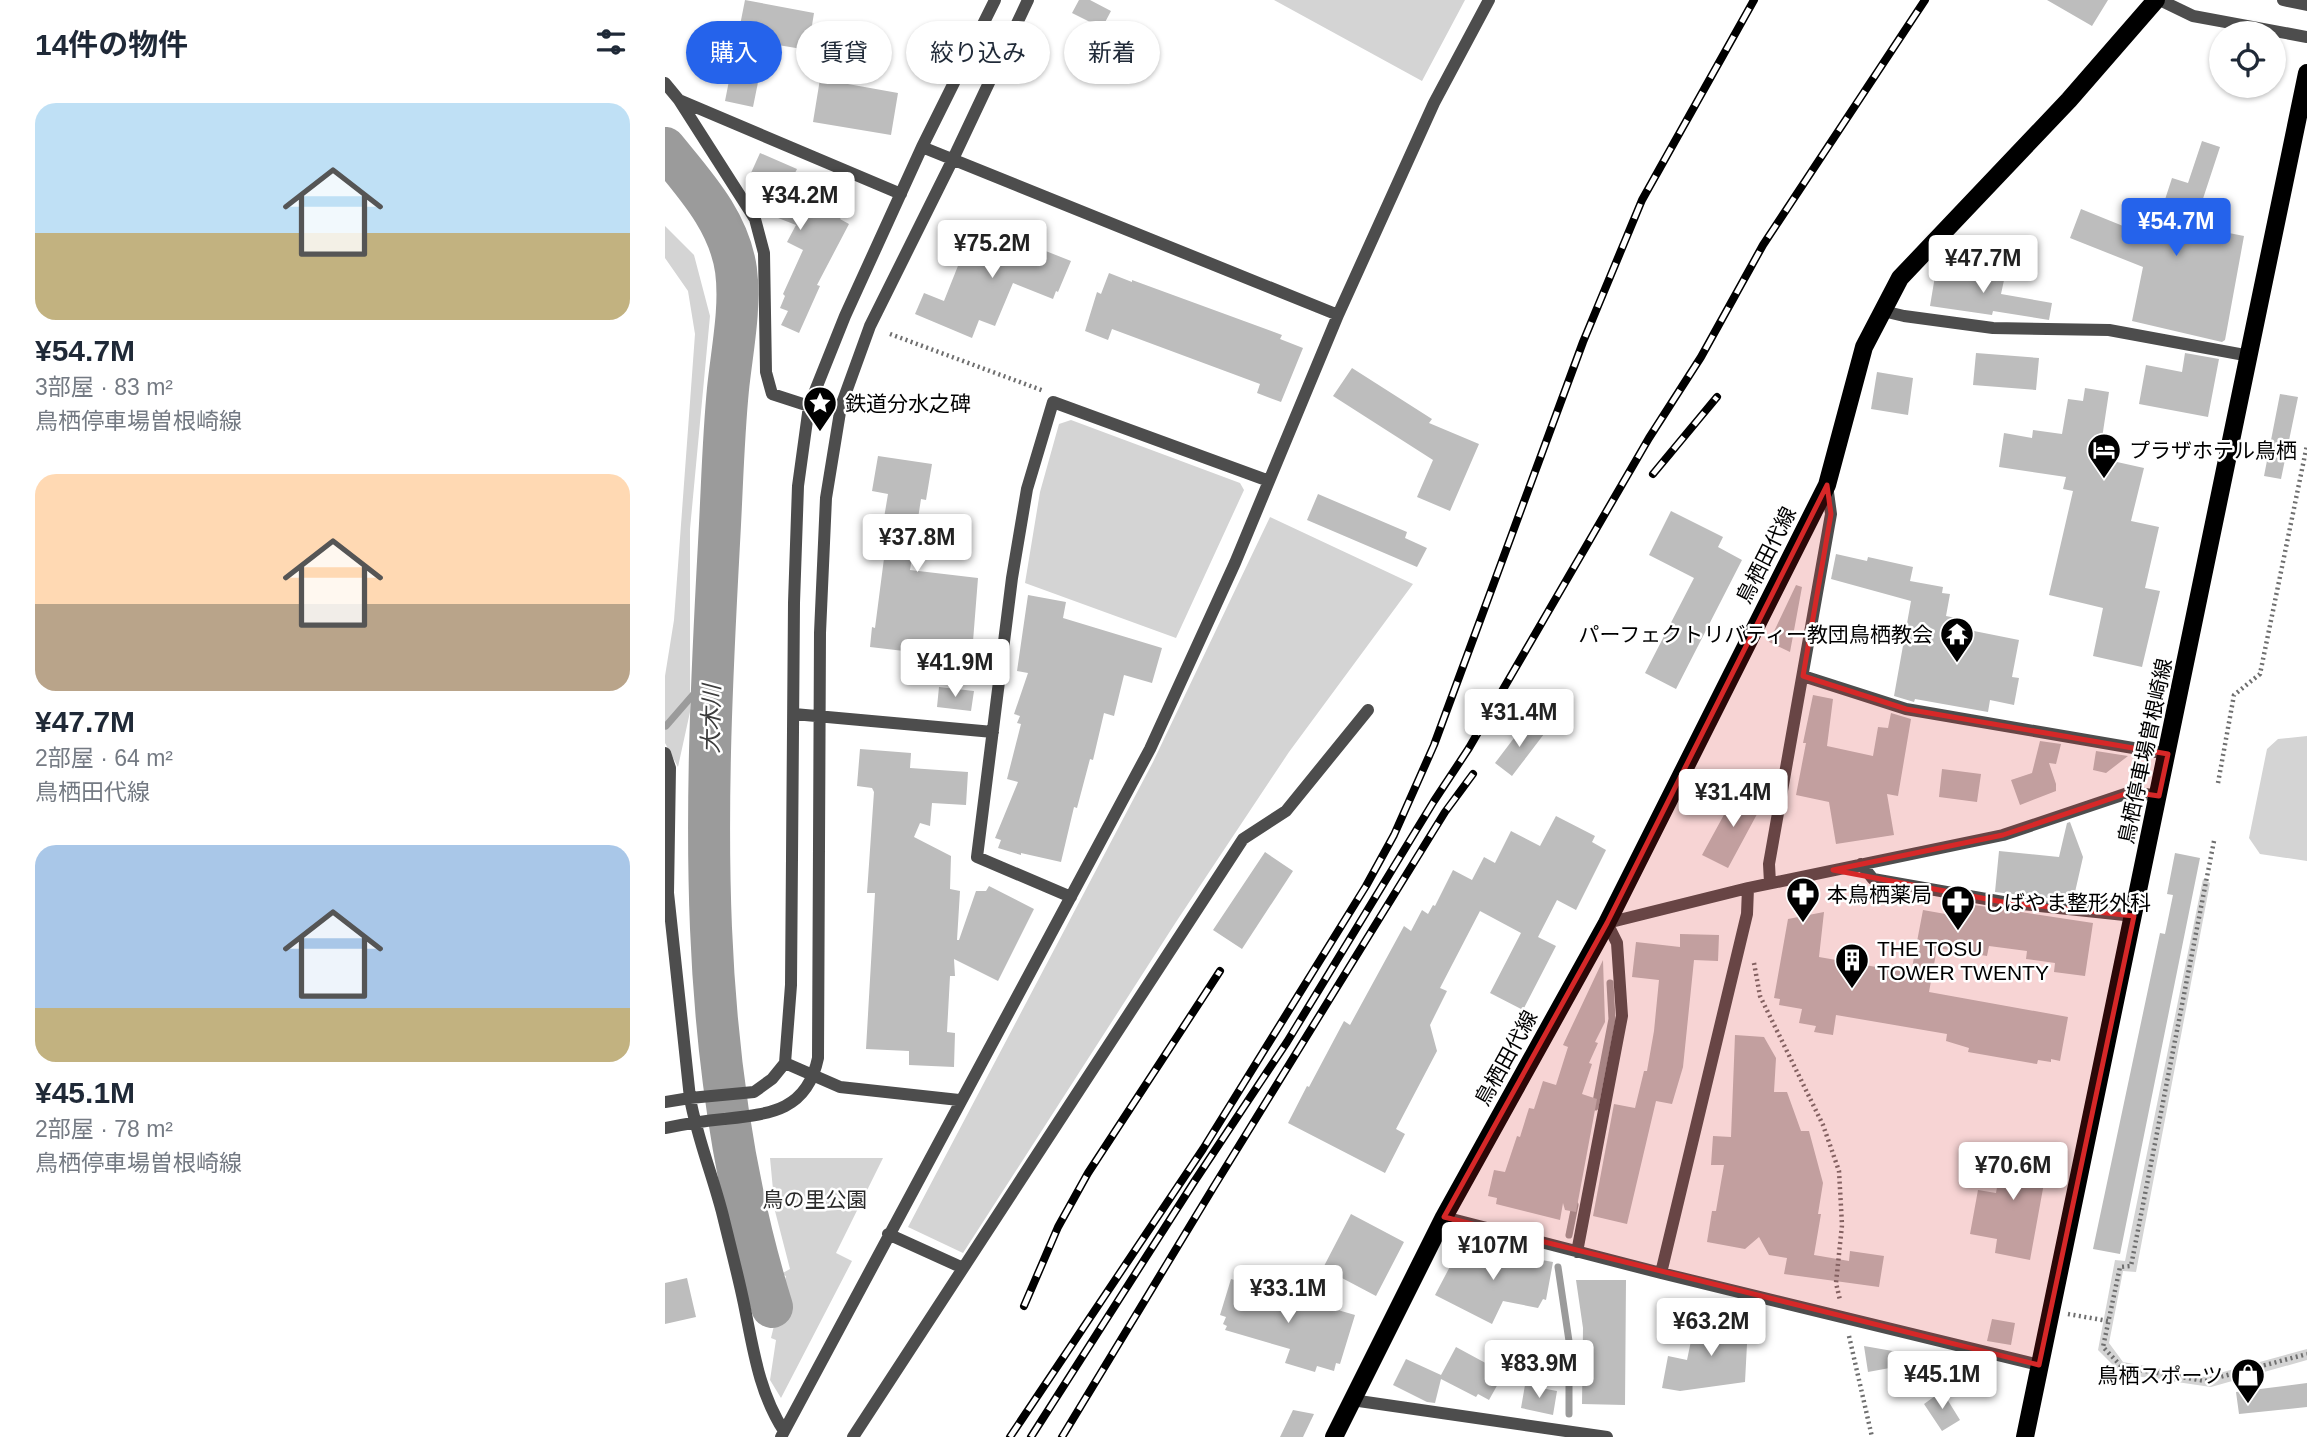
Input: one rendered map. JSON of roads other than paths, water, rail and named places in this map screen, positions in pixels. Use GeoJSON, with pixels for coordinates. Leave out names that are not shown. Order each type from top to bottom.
{"type":"FeatureCollection","features":[{"type":"Feature","properties":{"kind":"main road","name":"鳥栖田代線"},"geometry":{"type":"LineString","coordinates":[[1334,1437],[1444,1217],[1607,923],[1826,485],[1864,346],[1900,278],[2069,100],[2158,0]]}},
{"type":"Feature","properties":{"kind":"main road","name":"鳥栖停車場曽根崎線"},"geometry":{"type":"LineString","coordinates":[[2025,1437],[2307,73]]}},
{"type":"Feature","properties":{"kind":"street"},"geometry":{"type":"LineString","coordinates":[[665,1102],[754,1092],[772,1079],[785,1063],[791,985],[794,603],[798,486],[809,406],[845,316],[922,147],[995,0]]}},
{"type":"Feature","properties":{"kind":"street"},"geometry":{"type":"LineString","coordinates":[[665,1128],[774,1112],[798,1099],[815,1076],[818,1058],[820,633],[826,498],[841,406],[870,326],[1028,0]]}},
{"type":"Feature","properties":{"kind":"street"},"geometry":{"type":"LineString","coordinates":[[782,1434],[1150,749],[1235,563],[1338,315],[1434,103],[1489,0]]}},
{"type":"Feature","properties":{"kind":"street"},"geometry":{"type":"LineString","coordinates":[[2158,0],[2193,16],[2307,37]]}},
{"type":"Feature","properties":{"kind":"street"},"geometry":{"type":"LineString","coordinates":[[2283,0],[2307,5]]}},
{"type":"Feature","properties":{"kind":"street"},"geometry":{"type":"LineString","coordinates":[[665,83],[679,100],[755,219],[764,253],[766,372],[772,394],[809,406]]}},
{"type":"Feature","properties":{"kind":"street"},"geometry":{"type":"LineString","coordinates":[[679,100],[901,194]]}},
{"type":"Feature","properties":{"kind":"street"},"geometry":{"type":"LineString","coordinates":[[922,147],[1338,315]]}},
{"type":"Feature","properties":{"kind":"street"},"geometry":{"type":"LineString","coordinates":[[1883,311],[1993,328],[2109,330],[2250,356]]}},
{"type":"Feature","properties":{"kind":"street"},"geometry":{"type":"LineString","coordinates":[[1071,897],[977,857],[1012,578],[1027,489],[1053,402],[1269,481]]}},
{"type":"Feature","properties":{"kind":"street"},"geometry":{"type":"LineString","coordinates":[[1770,883],[1769,864],[1831,514],[1826,485]]}},
{"type":"Feature","properties":{"kind":"street"},"geometry":{"type":"LineString","coordinates":[[1803,676],[1906,709],[2168,754]]}},
{"type":"Feature","properties":{"kind":"street"},"geometry":{"type":"LineString","coordinates":[[853,1437],[1243,839],[1286,811],[1368,710]]}},
{"type":"Feature","properties":{"kind":"street"},"geometry":{"type":"LineString","coordinates":[[794,714],[993,732]]}},
{"type":"Feature","properties":{"kind":"street"},"geometry":{"type":"LineString","coordinates":[[665,753],[670,768],[666,893],[689,1098],[744,1300],[759,1378],[782,1434]]}},
{"type":"Feature","properties":{"kind":"street"},"geometry":{"type":"LineString","coordinates":[[1577,1252],[1622,1016],[1617,943],[1607,923],[1770,883],[2003,835],[2131,792],[2159,796]]}},
{"type":"Feature","properties":{"kind":"street"},"geometry":{"type":"LineString","coordinates":[[1861,864],[1873,879],[2003,902],[2134,916]]}},
{"type":"Feature","properties":{"kind":"street"},"geometry":{"type":"LineString","coordinates":[[1661,1273],[1747,914],[1748,888]]}},
{"type":"Feature","properties":{"kind":"street"},"geometry":{"type":"LineString","coordinates":[[785,1063],[839,1087],[960,1100]]}},
{"type":"Feature","properties":{"kind":"street"},"geometry":{"type":"LineString","coordinates":[[1444,1217],[2039,1365]]}},
{"type":"Feature","properties":{"kind":"street"},"geometry":{"type":"LineString","coordinates":[[888,1234],[963,1268]]}},
{"type":"Feature","properties":{"kind":"street"},"geometry":{"type":"LineString","coordinates":[[1352,1400],[1607,1437]]}},
{"type":"Feature","properties":{"kind":"waterway","name":"大木川"},"geometry":{"type":"LineString","coordinates":[[665,148],[709,204],[726,235],[736,270],[737,314],[725,427],[710,736],[711,928],[717,1024],[729,1119],[747,1213],[772,1307]]}},
{"type":"Feature","properties":{"kind":"waterway"},"geometry":{"type":"LineString","coordinates":[[666,726],[712,673]]}},
{"type":"Feature","properties":{"kind":"waterway"},"geometry":{"type":"LineString","coordinates":[[1595,1107],[1612,1019],[1610,983]]}},
{"type":"Feature","properties":{"kind":"waterway"},"geometry":{"type":"LineString","coordinates":[[1569,1235],[1575,1205]]}},
{"type":"Feature","properties":{"kind":"waterway"},"geometry":{"type":"LineString","coordinates":[[1558,1267],[1569,1341],[1569,1414]]}},
{"type":"Feature","properties":{"kind":"railway"},"geometry":{"type":"LineString","coordinates":[[1010,1437],[1203,1149],[1366,886],[1394,835],[1434,745],[1583,342],[1642,200],[1754,0]]}},
{"type":"Feature","properties":{"kind":"railway"},"geometry":{"type":"LineString","coordinates":[[1031,1437],[1287,1042],[1469,748],[1649,438],[1701,357],[1763,245],[1925,0]]}},
{"type":"Feature","properties":{"kind":"railway"},"geometry":{"type":"LineString","coordinates":[[1653,474],[1717,397]]}},
{"type":"Feature","properties":{"kind":"railway"},"geometry":{"type":"LineString","coordinates":[[1062,1437],[1445,812],[1473,774]]}},
{"type":"Feature","properties":{"kind":"railway"},"geometry":{"type":"LineString","coordinates":[[1024,1306],[1058,1227],[1088,1173],[1220,971]]}},
{"type":"Feature","properties":{"kind":"place","name":"鉄道分水之碑"},"geometry":{"type":"Point","coordinates":[820,433]}},
{"type":"Feature","properties":{"kind":"place","name":"プラザホテル鳥栖"},"geometry":{"type":"Point","coordinates":[2104,480]}},
{"type":"Feature","properties":{"kind":"place","name":"パーフェクトリバティー教団鳥栖教会"},"geometry":{"type":"Point","coordinates":[1957,664]}},
{"type":"Feature","properties":{"kind":"place","name":"本鳥栖薬局"},"geometry":{"type":"Point","coordinates":[1803,924]}},
{"type":"Feature","properties":{"kind":"place","name":"しばやま整形外科"},"geometry":{"type":"Point","coordinates":[1958,932]}},
{"type":"Feature","properties":{"kind":"place","name":"THE TOSU TOWER TWENTY"},"geometry":{"type":"Point","coordinates":[1852,990]}},
{"type":"Feature","properties":{"kind":"place","name":"鳥栖スポーツ"},"geometry":{"type":"Point","coordinates":[2248,1405]}},
{"type":"Feature","properties":{"kind":"park label","name":"鳥の里公園"},"geometry":{"type":"Point","coordinates":[815,1199]}}]}
